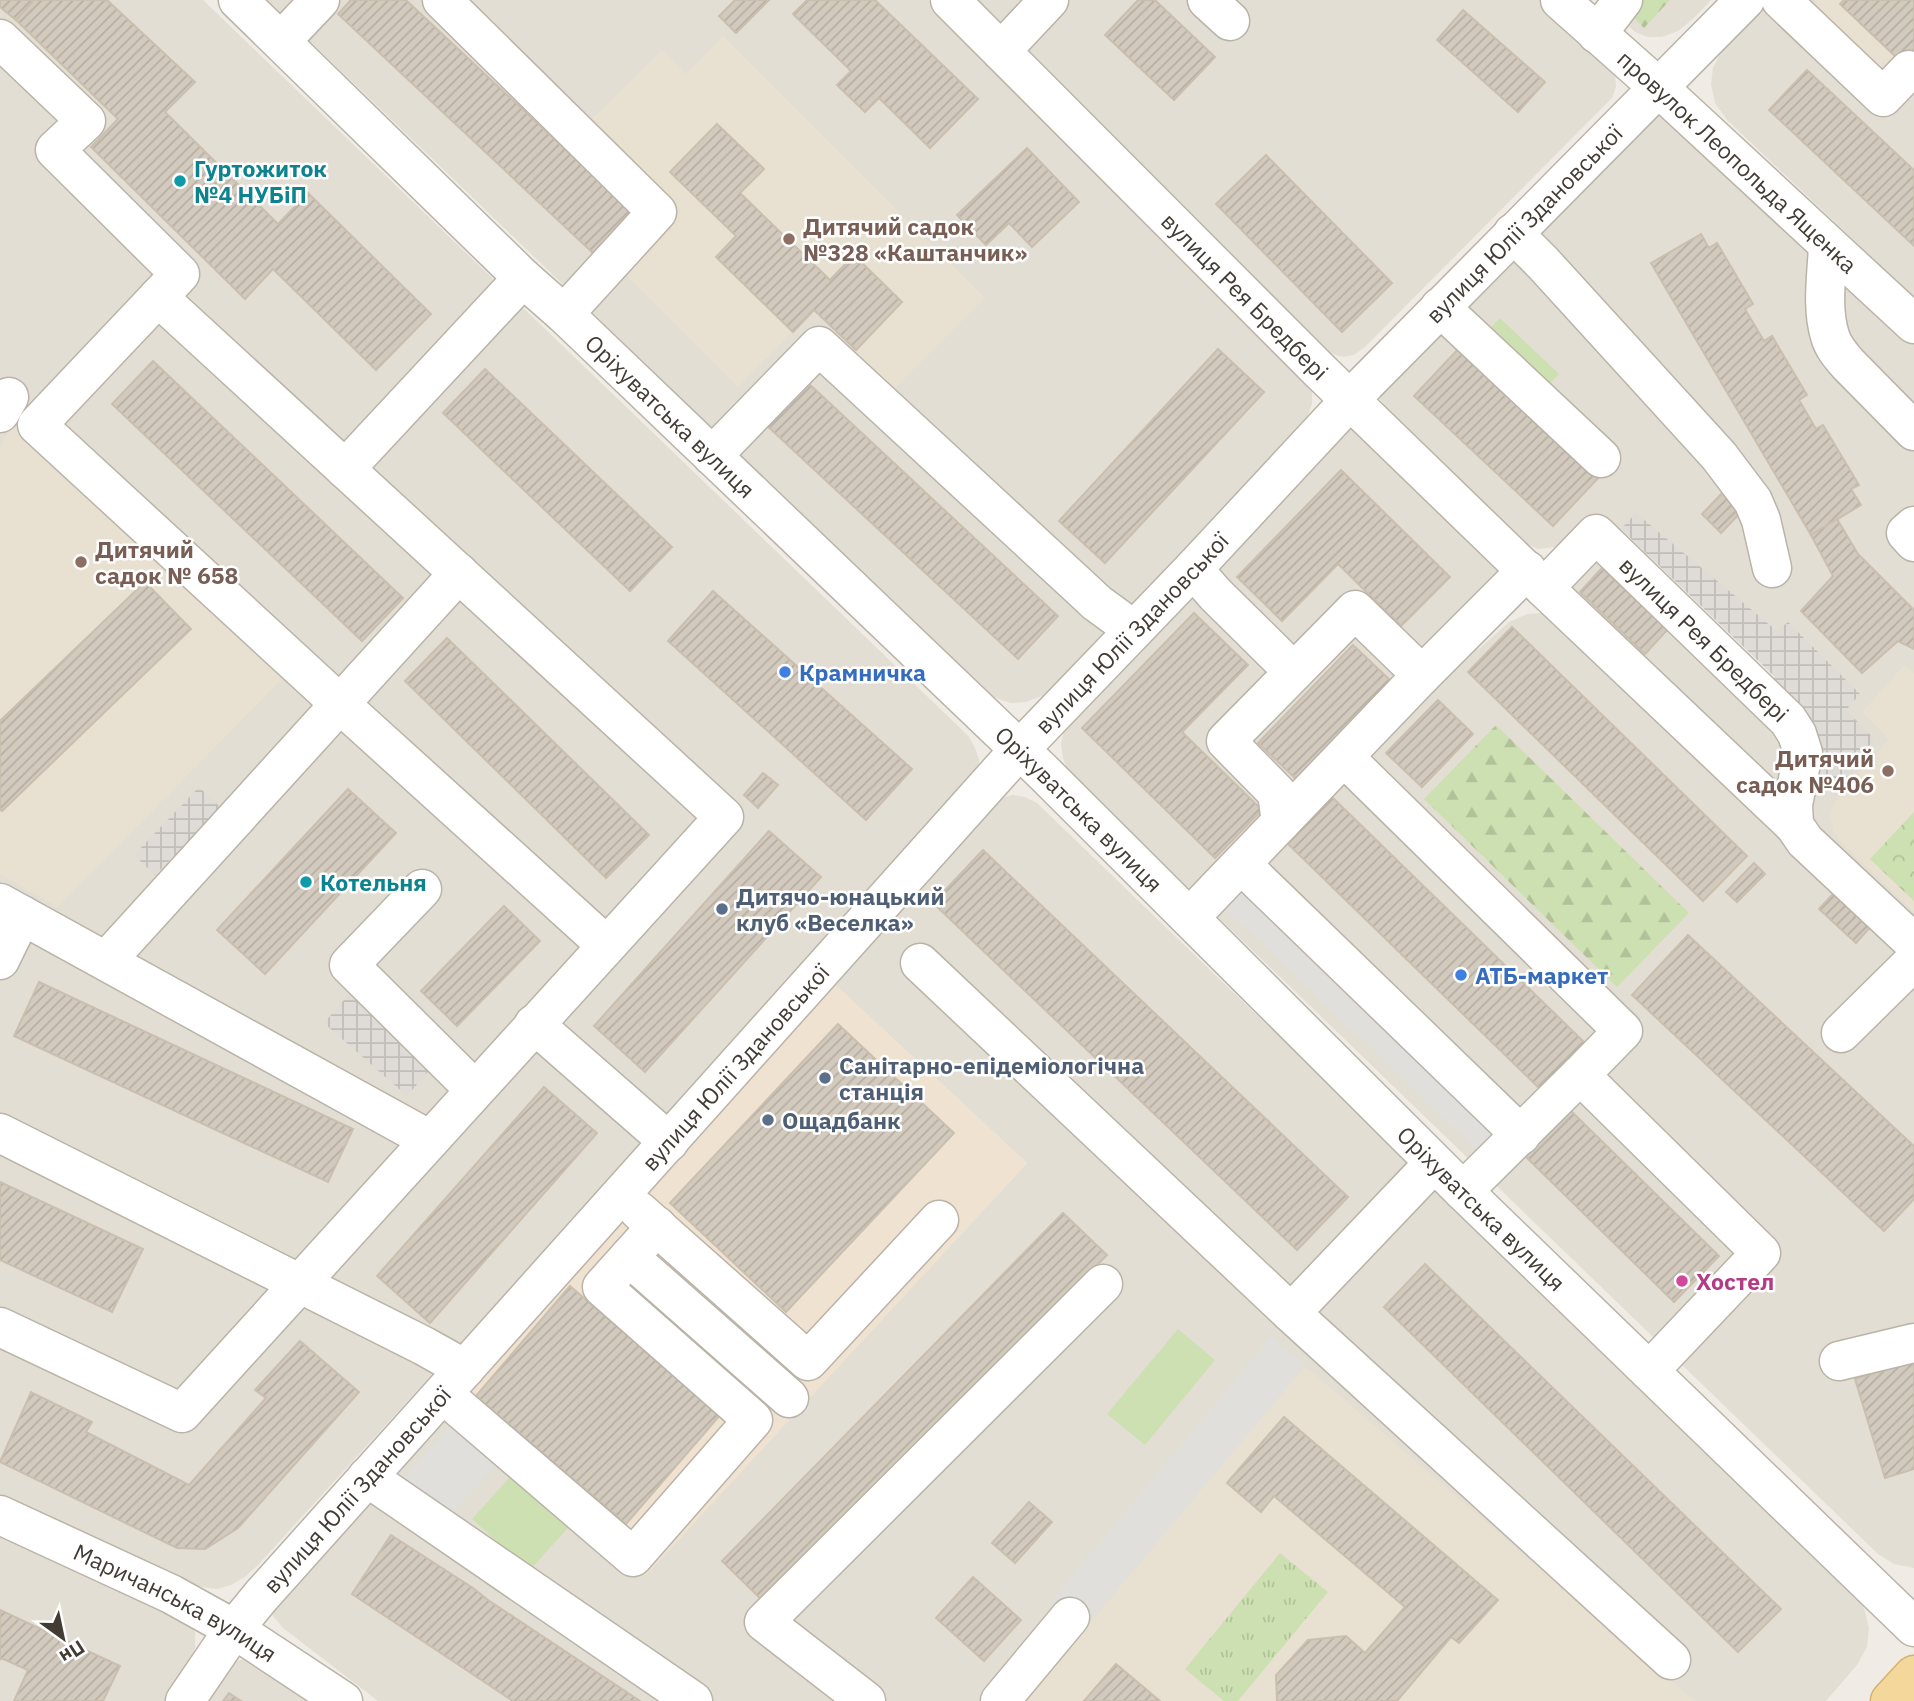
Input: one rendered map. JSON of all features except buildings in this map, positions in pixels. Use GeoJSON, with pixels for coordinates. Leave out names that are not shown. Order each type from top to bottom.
{"type":"FeatureCollection","features":[{"type":"Feature","properties":{"kind":"main road"},"geometry":{"type":"LineString","coordinates":[[1890,1701],[1914,1675]]}},
{"type":"Feature","properties":{"kind":"street"},"geometry":{"type":"LineString","coordinates":[[281,41],[320,0]]}},
{"type":"Feature","properties":{"kind":"street"},"geometry":{"type":"LineString","coordinates":[[442,0],[657,212],[564,314]]}},
{"type":"Feature","properties":{"kind":"street","name":"вулиця Рея Бредбері"},"geometry":{"type":"LineString","coordinates":[[950,0],[1350,400],[1794,825],[1805,841],[1914,943]]}},
{"type":"Feature","properties":{"kind":"street"},"geometry":{"type":"LineString","coordinates":[[1000,51],[1049,0]]}},
{"type":"Feature","properties":{"kind":"street","name":"провулок Леопольда Ященка"},"geometry":{"type":"LineString","coordinates":[[1560,0],[1914,324]]}},
{"type":"Feature","properties":{"kind":"street"},"geometry":{"type":"LineString","coordinates":[[1597,34],[1623,0]]}},
{"type":"Feature","properties":{"kind":"street","name":"вулиця Юлії Здановської"},"geometry":{"type":"LineString","coordinates":[[185,1701],[234,1629],[262,1595],[1019,750],[1440,307],[1745,0]]}},
{"type":"Feature","properties":{"kind":"street"},"geometry":{"type":"LineString","coordinates":[[1782,0],[1883,97],[1908,81]]}},
{"type":"Feature","properties":{"kind":"street","name":"Оріхуватська вулиця"},"geometry":{"type":"LineString","coordinates":[[250,4],[281,41],[523,278],[564,314],[1019,750],[1190,917],[1434,1163],[1914,1627]]}},
{"type":"Feature","properties":{"kind":"street"},"geometry":{"type":"LineString","coordinates":[[0,38],[86,121],[55,150],[180,274],[37,425],[606,945]]}},
{"type":"Feature","properties":{"kind":"street"},"geometry":{"type":"LineString","coordinates":[[1513,233],[1719,456],[1753,501],[1761,520],[1772,568]]}},
{"type":"Feature","properties":{"kind":"street"},"geometry":{"type":"LineString","coordinates":[[1829,245],[1826,293],[1830,338],[1848,364],[1914,431]]}},
{"type":"Feature","properties":{"kind":"street"},"geometry":{"type":"LineString","coordinates":[[345,469],[523,278]]}},
{"type":"Feature","properties":{"kind":"street"},"geometry":{"type":"LineString","coordinates":[[0,1327],[182,1413],[724,817],[158,297]]}},
{"type":"Feature","properties":{"kind":"street"},"geometry":{"type":"LineString","coordinates":[[1440,307],[1601,458]]}},
{"type":"Feature","properties":{"kind":"street"},"geometry":{"type":"LineString","coordinates":[[712,456],[819,346],[1097,603],[1134,630]]}},
{"type":"Feature","properties":{"kind":"street"},"geometry":{"type":"LineString","coordinates":[[1914,526],[1906,533],[1914,542]]}},
{"type":"Feature","properties":{"kind":"street","name":"вулиця Рея Бредбері"},"geometry":{"type":"LineString","coordinates":[[1535,579],[1597,534],[1788,720],[1797,734],[1802,753],[1793,805],[1794,825]]}},
{"type":"Feature","properties":{"kind":"street"},"geometry":{"type":"LineString","coordinates":[[1193,569],[1294,672]]}},
{"type":"Feature","properties":{"kind":"street"},"geometry":{"type":"LineString","coordinates":[[107,960],[459,573]]}},
{"type":"Feature","properties":{"kind":"street"},"geometry":{"type":"LineString","coordinates":[[1190,917],[1422,675],[1535,579]]}},
{"type":"Feature","properties":{"kind":"street"},"geometry":{"type":"LineString","coordinates":[[1281,822],[1277,793],[1226,741],[1355,610],[1422,675]]}},
{"type":"Feature","properties":{"kind":"street"},"geometry":{"type":"LineString","coordinates":[[1344,757],[1623,1031],[1463,1191]]}},
{"type":"Feature","properties":{"kind":"street"},"geometry":{"type":"LineString","coordinates":[[1241,864],[1521,1135]]}},
{"type":"Feature","properties":{"kind":"street"},"geometry":{"type":"LineString","coordinates":[[422,889],[349,965],[474,1089]]}},
{"type":"Feature","properties":{"kind":"street"},"geometry":{"type":"LineString","coordinates":[[0,960],[11,909],[430,1140]]}},
{"type":"Feature","properties":{"kind":"street"},"geometry":{"type":"LineString","coordinates":[[1841,1033],[1914,961]]}},
{"type":"Feature","properties":{"kind":"street"},"geometry":{"type":"LineString","coordinates":[[920,963],[1291,1313],[1671,1660]]}},
{"type":"Feature","properties":{"kind":"street"},"geometry":{"type":"LineString","coordinates":[[534,1024],[669,1142]]}},
{"type":"Feature","properties":{"kind":"street"},"geometry":{"type":"LineString","coordinates":[[1580,1075],[1761,1254],[1649,1371]]}},
{"type":"Feature","properties":{"kind":"street"},"geometry":{"type":"LineString","coordinates":[[0,1133],[424,1346],[454,1382],[632,1557],[753,1420],[602,1287],[657,1226]]}},
{"type":"Feature","properties":{"kind":"street"},"geometry":{"type":"LineString","coordinates":[[1291,1313],[1434,1163]]}},
{"type":"Feature","properties":{"kind":"street"},"geometry":{"type":"LineString","coordinates":[[621,1194],[808,1361],[939,1220]]}},
{"type":"Feature","properties":{"kind":"street"},"geometry":{"type":"LineString","coordinates":[[629,1257],[789,1398]]}},
{"type":"Feature","properties":{"kind":"street"},"geometry":{"type":"LineString","coordinates":[[866,1701],[764,1622],[1103,1284]]}},
{"type":"Feature","properties":{"kind":"street"},"geometry":{"type":"LineString","coordinates":[[1839,1361],[1914,1343]]}},
{"type":"Feature","properties":{"kind":"street"},"geometry":{"type":"LineString","coordinates":[[367,1477],[693,1701]]}},
{"type":"Feature","properties":{"kind":"street","name":"Маричанська вулиця"},"geometry":{"type":"LineString","coordinates":[[0,1515],[172,1594],[234,1629],[343,1701]]}},
{"type":"Feature","properties":{"kind":"street"},"geometry":{"type":"LineString","coordinates":[[1000,1701],[1070,1617]]}},
{"type":"Feature","properties":{"kind":"shaded area"},"geometry":{"type":"Polygon","coordinates":[[[0,0],[203,0],[959,727],[969,737],[979,760],[979,770],[974,780],[257,1566],[245,1577],[217,1589],[187,1582],[0,1494],[0,0]]]}},
{"type":"Feature","properties":{"kind":"shaded area"},"geometry":{"type":"Polygon","coordinates":[[[267,0],[928,0],[1299,366],[1307,376],[1312,391],[1312,404],[1308,415],[1061,684],[1050,693],[1026,702],[1012,703],[1001,700],[989,694],[267,0]]]}},
{"type":"Feature","properties":{"kind":"shaded area"},"geometry":{"type":"Polygon","coordinates":[[[969,0],[1548,0],[1615,73],[1616,87],[1612,98],[1365,347],[1354,355],[1343,357],[1329,353],[969,0]]]}},
{"type":"Feature","properties":{"kind":"shaded area"},"geometry":{"type":"Polygon","coordinates":[[[1600,0],[1711,0],[1678,31],[1662,37],[1648,37],[1635,32],[1600,0]]]}},
{"type":"Feature","properties":{"kind":"shaded area"},"geometry":{"type":"Polygon","coordinates":[[[1770,0],[1914,0],[1914,297],[1727,120],[1715,103],[1711,84],[1713,68],[1721,52],[1770,0]]]}},
{"type":"Feature","properties":{"kind":"shaded area"},"geometry":{"type":"Polygon","coordinates":[[[1817,0],[1914,0],[1914,74],[1884,79],[1809,8],[1817,0]]]}},
{"type":"Feature","properties":{"kind":"shaded area","name":"Дитячий садок №328 «Каштанчик»"},"geometry":{"type":"Polygon","coordinates":[[[723,36],[985,298],[894,389],[814,310],[738,387],[620,269],[681,209],[591,120],[662,50],[686,74],[723,36]]]}},
{"type":"Feature","properties":{"kind":"shaded area"},"geometry":{"type":"Polygon","coordinates":[[[1659,115],[1673,119],[1914,340],[1914,930],[1821,843],[1769,684],[1775,677],[1621,529],[1613,537],[1568,538],[1555,547],[1538,549],[1527,544],[1380,399],[1380,387],[1645,120],[1659,115]]]}},
{"type":"Feature","properties":{"kind":"shaded area","name":"Дитячий садок № 658"},"geometry":{"type":"Polygon","coordinates":[[[13,423],[284,677],[58,907],[0,874],[0,447],[13,423]]]}},
{"type":"Feature","properties":{"kind":"shaded area"},"geometry":{"type":"Polygon","coordinates":[[[1345,426],[1358,427],[1509,575],[1468,638],[1479,649],[1509,622],[1527,614],[1544,613],[1572,603],[1570,584],[1595,563],[1605,562],[1786,740],[1785,792],[1914,956],[1914,1568],[1894,1564],[1878,1554],[1068,771],[1061,744],[1064,731],[1345,426]]]}},
{"type":"Feature","properties":{"kind":"shaded area"},"geometry":{"type":"Polygon","coordinates":[[[1636,513],[1777,631],[1788,622],[1860,694],[1846,710],[1874,739],[1841,785],[1811,781],[1769,684],[1775,677],[1621,529],[1636,513]]]}},
{"type":"Feature","properties":{"kind":"shaded area","name":"Дитячий садок №406"},"geometry":{"type":"Polygon","coordinates":[[[1904,665],[1914,673],[1914,912],[1843,845],[1834,833],[1830,816],[1834,803],[1889,739],[1862,712],[1904,665]]]}},
{"type":"Feature","properties":{"kind":"shaded area"},"geometry":{"type":"Polygon","coordinates":[[[199,787],[221,808],[155,875],[134,855],[199,787]]]}},
{"type":"Feature","properties":{"kind":"shaded area"},"geometry":{"type":"Polygon","coordinates":[[[1013,795],[1037,803],[1852,1589],[1864,1608],[1869,1628],[1867,1647],[1857,1665],[1826,1701],[378,1701],[283,1628],[273,1616],[270,1605],[445,1405],[646,1574],[1027,1163],[830,980],[1001,798],[1013,795]]]}},
{"type":"Feature","properties":{"kind":"shaded area"},"geometry":{"type":"Polygon","coordinates":[[[1241,890],[1496,1134],[1479,1152],[1224,907],[1241,890]]]}},
{"type":"Feature","properties":{"kind":"shaded area"},"geometry":{"type":"Polygon","coordinates":[[[830,980],[1027,1163],[646,1575],[445,1405],[830,980]]]}},
{"type":"Feature","properties":{"kind":"shaded area"},"geometry":{"type":"Polygon","coordinates":[[[350,993],[434,1065],[407,1096],[324,1023],[350,993]]]}},
{"type":"Feature","properties":{"kind":"shaded area"},"geometry":{"type":"Polygon","coordinates":[[[1271,1337],[1305,1366],[1084,1629],[1051,1601],[1271,1337]]]}},
{"type":"Feature","properties":{"kind":"shaded area"},"geometry":{"type":"Polygon","coordinates":[[[1305,1366],[1694,1701],[1024,1701],[1305,1366]]]}},
{"type":"Feature","properties":{"kind":"shaded area"},"geometry":{"type":"Polygon","coordinates":[[[451,1425],[496,1465],[449,1517],[404,1478],[451,1425]]]}},
{"type":"Feature","properties":{"kind":"shaded area"},"geometry":{"type":"Polygon","coordinates":[[[0,1527],[190,1621],[195,1633],[195,1648],[191,1661],[164,1701],[0,1701],[0,1527]]]}},
{"type":"Feature","properties":{"kind":"shaded area"},"geometry":{"type":"Polygon","coordinates":[[[246,1659],[314,1701],[198,1701],[232,1662],[246,1659]]]}},
{"type":"Feature","properties":{"kind":"green space"},"geometry":{"type":"Polygon","coordinates":[[[1639,0],[1670,0],[1644,28],[1628,12],[1639,0]]]}},
{"type":"Feature","properties":{"kind":"green space"},"geometry":{"type":"Polygon","coordinates":[[[1500,318],[1559,374],[1542,392],[1483,336],[1500,318]]]}},
{"type":"Feature","properties":{"kind":"green space"},"geometry":{"type":"Polygon","coordinates":[[[1496,725],[1689,913],[1617,987],[1424,799],[1496,725]]]}},
{"type":"Feature","properties":{"kind":"green space"},"geometry":{"type":"Polygon","coordinates":[[[1914,812],[1914,901],[1870,859],[1914,812]]]}},
{"type":"Feature","properties":{"kind":"green space"},"geometry":{"type":"Polygon","coordinates":[[[1178,1329],[1215,1360],[1145,1445],[1107,1414],[1178,1329]]]}},
{"type":"Feature","properties":{"kind":"green space"},"geometry":{"type":"Polygon","coordinates":[[[511,1476],[568,1528],[529,1571],[472,1519],[511,1476]]]}},
{"type":"Feature","properties":{"kind":"green space"},"geometry":{"type":"Polygon","coordinates":[[[1280,1553],[1328,1592],[1238,1701],[1224,1701],[1185,1669],[1280,1553]]]}},
{"type":"Feature","properties":{"kind":"place","name":"Гуртожиток №4 НУБіП"},"geometry":{"type":"Point","coordinates":[180,181]}},
{"type":"Feature","properties":{"kind":"place","name":"Дитячий садок №328 «Каштанчик»"},"geometry":{"type":"Point","coordinates":[789,239]}},
{"type":"Feature","properties":{"kind":"place","name":"Дитячий садок № 658"},"geometry":{"type":"Point","coordinates":[81,562]}},
{"type":"Feature","properties":{"kind":"place","name":"Крамничка"},"geometry":{"type":"Point","coordinates":[785,672]}},
{"type":"Feature","properties":{"kind":"place","name":"Дитячий садок №406"},"geometry":{"type":"Point","coordinates":[1888,771]}},
{"type":"Feature","properties":{"kind":"place","name":"Котельня"},"geometry":{"type":"Point","coordinates":[306,882]}},
{"type":"Feature","properties":{"kind":"place","name":"Дитячо-юнацький клуб «Веселка»"},"geometry":{"type":"Point","coordinates":[722,909]}},
{"type":"Feature","properties":{"kind":"place","name":"АТБ-маркет"},"geometry":{"type":"Point","coordinates":[1461,975]}},
{"type":"Feature","properties":{"kind":"place","name":"Санітарно-епідеміологічна станція"},"geometry":{"type":"Point","coordinates":[825,1078]}},
{"type":"Feature","properties":{"kind":"place","name":"Ощадбанк"},"geometry":{"type":"Point","coordinates":[768,1120]}},
{"type":"Feature","properties":{"kind":"place","name":"Хостел"},"geometry":{"type":"Point","coordinates":[1682,1281]}}]}
